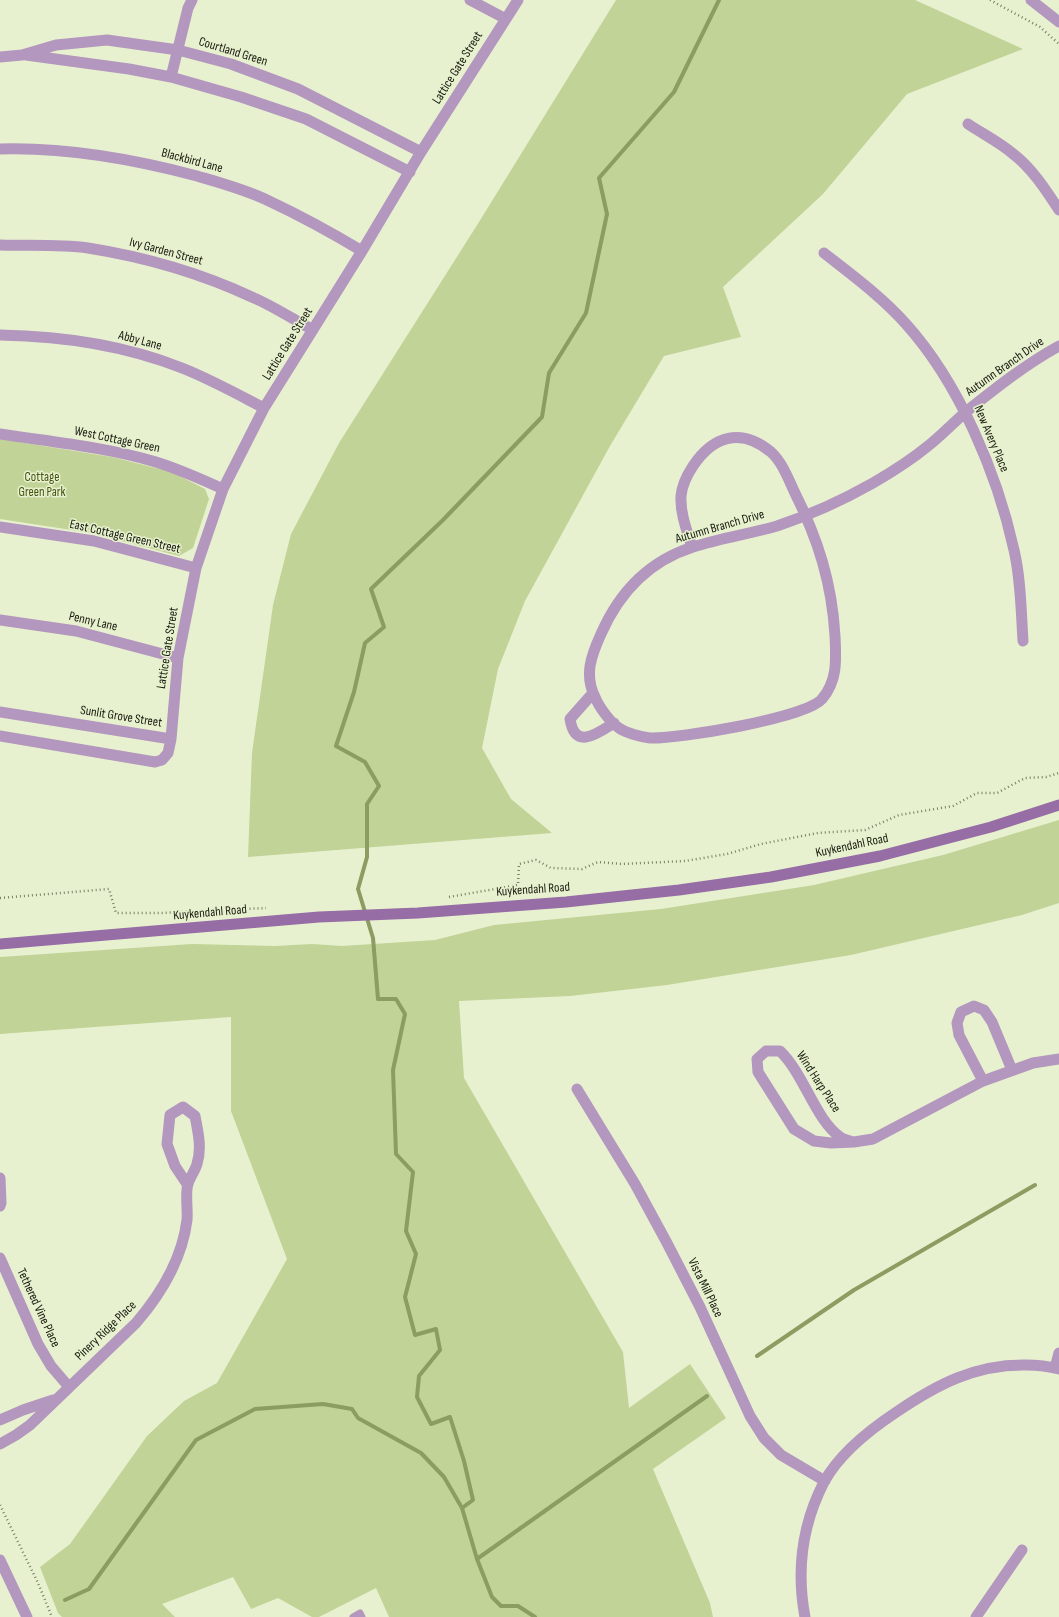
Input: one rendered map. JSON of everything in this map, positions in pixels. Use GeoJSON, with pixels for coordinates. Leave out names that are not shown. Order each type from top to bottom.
{"type":"FeatureCollection","features":[{"type":"Feature","properties":{"kind":"main road","name":"Kuykendahl Road"},"geometry":{"type":"LineString","coordinates":[[0,944],[319,917],[418,913],[566,902],[664,892],[771,877],[880,856],[990,828],[1059,805]]}},
{"type":"Feature","properties":{"kind":"street"},"geometry":{"type":"LineString","coordinates":[[171,77],[188,8],[192,0]]}},
{"type":"Feature","properties":{"kind":"street"},"geometry":{"type":"LineString","coordinates":[[470,0],[506,19]]}},
{"type":"Feature","properties":{"kind":"street","name":"Lattice Gate Street"},"geometry":{"type":"LineString","coordinates":[[171,739],[178,658],[196,568],[223,489],[264,408],[362,251],[421,152],[518,0]]}},
{"type":"Feature","properties":{"kind":"street"},"geometry":{"type":"LineString","coordinates":[[1031,0],[1059,22]]}},
{"type":"Feature","properties":{"kind":"street","name":"Courtland Green"},"geometry":{"type":"LineString","coordinates":[[0,57],[22,55],[56,45],[107,40],[178,50],[231,64],[298,89],[421,152]]}},
{"type":"Feature","properties":{"kind":"street","name":"Courtland Green"},"geometry":{"type":"LineString","coordinates":[[22,55],[130,69],[171,77],[241,97],[306,119],[410,172]]}},
{"type":"Feature","properties":{"kind":"street"},"geometry":{"type":"LineString","coordinates":[[968,124],[1012,153],[1026,166],[1039,180],[1059,210]]}},
{"type":"Feature","properties":{"kind":"street","name":"Blackbird Lane"},"geometry":{"type":"LineString","coordinates":[[0,149],[53,150],[108,156],[166,168],[217,182],[268,200],[323,228],[362,251]]}},
{"type":"Feature","properties":{"kind":"street","name":"Ivy Garden Street"},"geometry":{"type":"LineString","coordinates":[[0,246],[87,248],[116,253],[165,266],[204,277],[255,298],[313,330]]}},
{"type":"Feature","properties":{"kind":"street","name":"New Avery Place"},"geometry":{"type":"LineString","coordinates":[[824,253],[883,301],[906,323],[944,375],[965,412],[996,487],[1010,533],[1016,564],[1023,641]]}},
{"type":"Feature","properties":{"kind":"street","name":"Abby Lane"},"geometry":{"type":"LineString","coordinates":[[0,335],[75,340],[128,351],[181,367],[264,408]]}},
{"type":"Feature","properties":{"kind":"street","name":"Autumn Branch Drive"},"geometry":{"type":"LineString","coordinates":[[806,515],[825,567],[834,614],[836,667],[833,682],[820,702],[793,714],[727,728],[669,737],[646,738],[619,729],[600,708],[588,679],[590,664],[609,614],[630,585],[653,566],[666,558],[692,547],[765,529],[806,515],[844,499],[902,465],[928,446],[965,412],[1023,368],[1059,346]]}},
{"type":"Feature","properties":{"kind":"street","name":"West Cottage Green"},"geometry":{"type":"LineString","coordinates":[[0,434],[126,454],[157,462],[188,473],[223,489]]}},
{"type":"Feature","properties":{"kind":"street"},"geometry":{"type":"LineString","coordinates":[[692,547],[681,510],[681,493],[686,477],[702,453],[724,438],[748,439],[769,451],[780,462],[806,515]]}},
{"type":"Feature","properties":{"kind":"street","name":"East Cottage Green Street"},"geometry":{"type":"LineString","coordinates":[[0,527],[94,541],[196,568]]}},
{"type":"Feature","properties":{"kind":"street","name":"Penny Lane"},"geometry":{"type":"LineString","coordinates":[[0,620],[76,631],[178,658]]}},
{"type":"Feature","properties":{"kind":"street"},"geometry":{"type":"LineString","coordinates":[[593,693],[570,719],[571,725],[575,732],[580,737],[588,738],[594,736],[614,723]]}},
{"type":"Feature","properties":{"kind":"street","name":"Sunlit Grove Street"},"geometry":{"type":"LineString","coordinates":[[0,712],[171,739],[168,753],[162,760],[155,762],[0,736]]}},
{"type":"Feature","properties":{"kind":"street"},"geometry":{"type":"LineString","coordinates":[[984,1081],[959,1035],[956,1023],[961,1012],[974,1006],[984,1010],[992,1022],[1012,1070]]}},
{"type":"Feature","properties":{"kind":"street","name":"Wind Harp Place"},"geometry":{"type":"LineString","coordinates":[[854,1142],[841,1138],[832,1129],[822,1116],[789,1060],[780,1052],[766,1051],[757,1059],[758,1072],[794,1129],[814,1141],[831,1143],[854,1142],[873,1139],[984,1081],[1033,1063],[1059,1059]]}},
{"type":"Feature","properties":{"kind":"street","name":"Vista Mill Place"},"geometry":{"type":"LineString","coordinates":[[577,1089],[635,1184],[667,1243],[700,1307],[750,1416],[764,1438],[782,1455],[825,1482]]}},
{"type":"Feature","properties":{"kind":"street","name":"Pinery Ridge Place"},"geometry":{"type":"LineString","coordinates":[[0,1444],[30,1425],[136,1324],[160,1292],[177,1258],[183,1240],[187,1220],[187,1184],[197,1165],[200,1143],[195,1116],[182,1107],[170,1115],[167,1144],[175,1166],[187,1184]]}},
{"type":"Feature","properties":{"kind":"street"},"geometry":{"type":"LineString","coordinates":[[0,1178],[0,1206]]}},
{"type":"Feature","properties":{"kind":"street","name":"Tethered Vine Place"},"geometry":{"type":"LineString","coordinates":[[0,1258],[38,1344],[51,1366],[69,1387]]}},
{"type":"Feature","properties":{"kind":"street"},"geometry":{"type":"LineString","coordinates":[[805,1617],[800,1585],[802,1546],[812,1509],[833,1469],[865,1434],[920,1396],[948,1381],[978,1370],[998,1367],[1036,1365],[1057,1369],[1059,1353]]}},
{"type":"Feature","properties":{"kind":"street","name":"Pinery Ridge Place"},"geometry":{"type":"LineString","coordinates":[[0,1420],[23,1410],[56,1399]]}},
{"type":"Feature","properties":{"kind":"street"},"geometry":{"type":"LineString","coordinates":[[976,1617],[1022,1550]]}},
{"type":"Feature","properties":{"kind":"street"},"geometry":{"type":"LineString","coordinates":[[0,1560],[27,1617]]}},
{"type":"Feature","properties":{"kind":"lane"},"geometry":{"type":"LineString","coordinates":[[353,1617],[360,1613],[362,1617]]}},
{"type":"Feature","properties":{"kind":"path"},"geometry":{"type":"LineString","coordinates":[[990,0],[1040,27],[1059,44]]}},
{"type":"Feature","properties":{"kind":"path"},"geometry":{"type":"LineString","coordinates":[[446,898],[518,885],[519,864],[536,860],[551,868],[582,869],[598,862],[622,864],[685,861],[727,854],[761,844],[818,833],[865,830],[899,815],[953,806],[977,793],[997,793],[1025,778],[1046,777],[1059,773]]}},
{"type":"Feature","properties":{"kind":"path"},"geometry":{"type":"LineString","coordinates":[[0,898],[109,889],[116,913],[161,913],[271,908]]}},
{"type":"Feature","properties":{"kind":"path"},"geometry":{"type":"LineString","coordinates":[[0,1505],[38,1583],[52,1617]]}},
{"type":"Feature","properties":{"kind":"green space"},"geometry":{"type":"Polygon","coordinates":[[[616,0],[915,0],[1023,49],[907,94],[823,194],[723,287],[741,337],[664,356],[610,446],[525,601],[498,669],[482,748],[511,799],[552,833],[248,857],[252,753],[273,605],[291,534],[339,443],[479,222],[616,0]]]}},
{"type":"Feature","properties":{"kind":"green space","name":"Cottage Green Park"},"geometry":{"type":"Polygon","coordinates":[[[0,439],[112,457],[172,472],[205,489],[209,499],[193,548],[179,556],[91,533],[0,519],[0,439]]]}},
{"type":"Feature","properties":{"kind":"green space"},"geometry":{"type":"Polygon","coordinates":[[[1059,820],[1059,903],[1022,915],[851,955],[667,985],[570,996],[459,1001],[464,1078],[623,1352],[629,1408],[690,1364],[726,1418],[653,1469],[710,1603],[713,1617],[389,1617],[376,1588],[319,1617],[312,1617],[278,1598],[251,1609],[233,1577],[162,1604],[175,1617],[62,1617],[58,1613],[40,1567],[70,1544],[147,1436],[184,1401],[217,1383],[287,1259],[231,1111],[231,1017],[0,1034],[0,957],[192,944],[275,946],[312,944],[342,946],[435,940],[494,925],[661,909],[814,885],[943,855],[1059,820]]]}},
{"type":"Feature","properties":{"kind":"waterway"},"geometry":{"type":"LineString","coordinates":[[535,1617],[518,1606],[501,1606],[492,1597],[477,1559],[462,1508],[473,1500],[464,1461],[450,1417],[431,1424],[417,1397],[419,1376],[440,1350],[436,1329],[415,1335],[405,1297],[416,1254],[406,1231],[413,1172],[396,1154],[393,1070],[405,1014],[396,999],[378,999],[373,938],[358,889],[367,857],[367,804],[379,786],[365,762],[336,746],[354,692],[365,643],[384,627],[371,589],[443,520],[542,417],[549,373],[586,313],[607,214],[599,178],[674,92],[719,0]]}},
{"type":"Feature","properties":{"kind":"waterway"},"geometry":{"type":"LineString","coordinates":[[757,1356],[854,1290],[1035,1185]]}},
{"type":"Feature","properties":{"kind":"waterway"},"geometry":{"type":"LineString","coordinates":[[477,1559],[707,1396]]}},
{"type":"Feature","properties":{"kind":"waterway"},"geometry":{"type":"LineString","coordinates":[[65,1600],[89,1589],[196,1440],[255,1409],[323,1404],[352,1409],[358,1418],[421,1453],[444,1477],[462,1508]]}}]}
